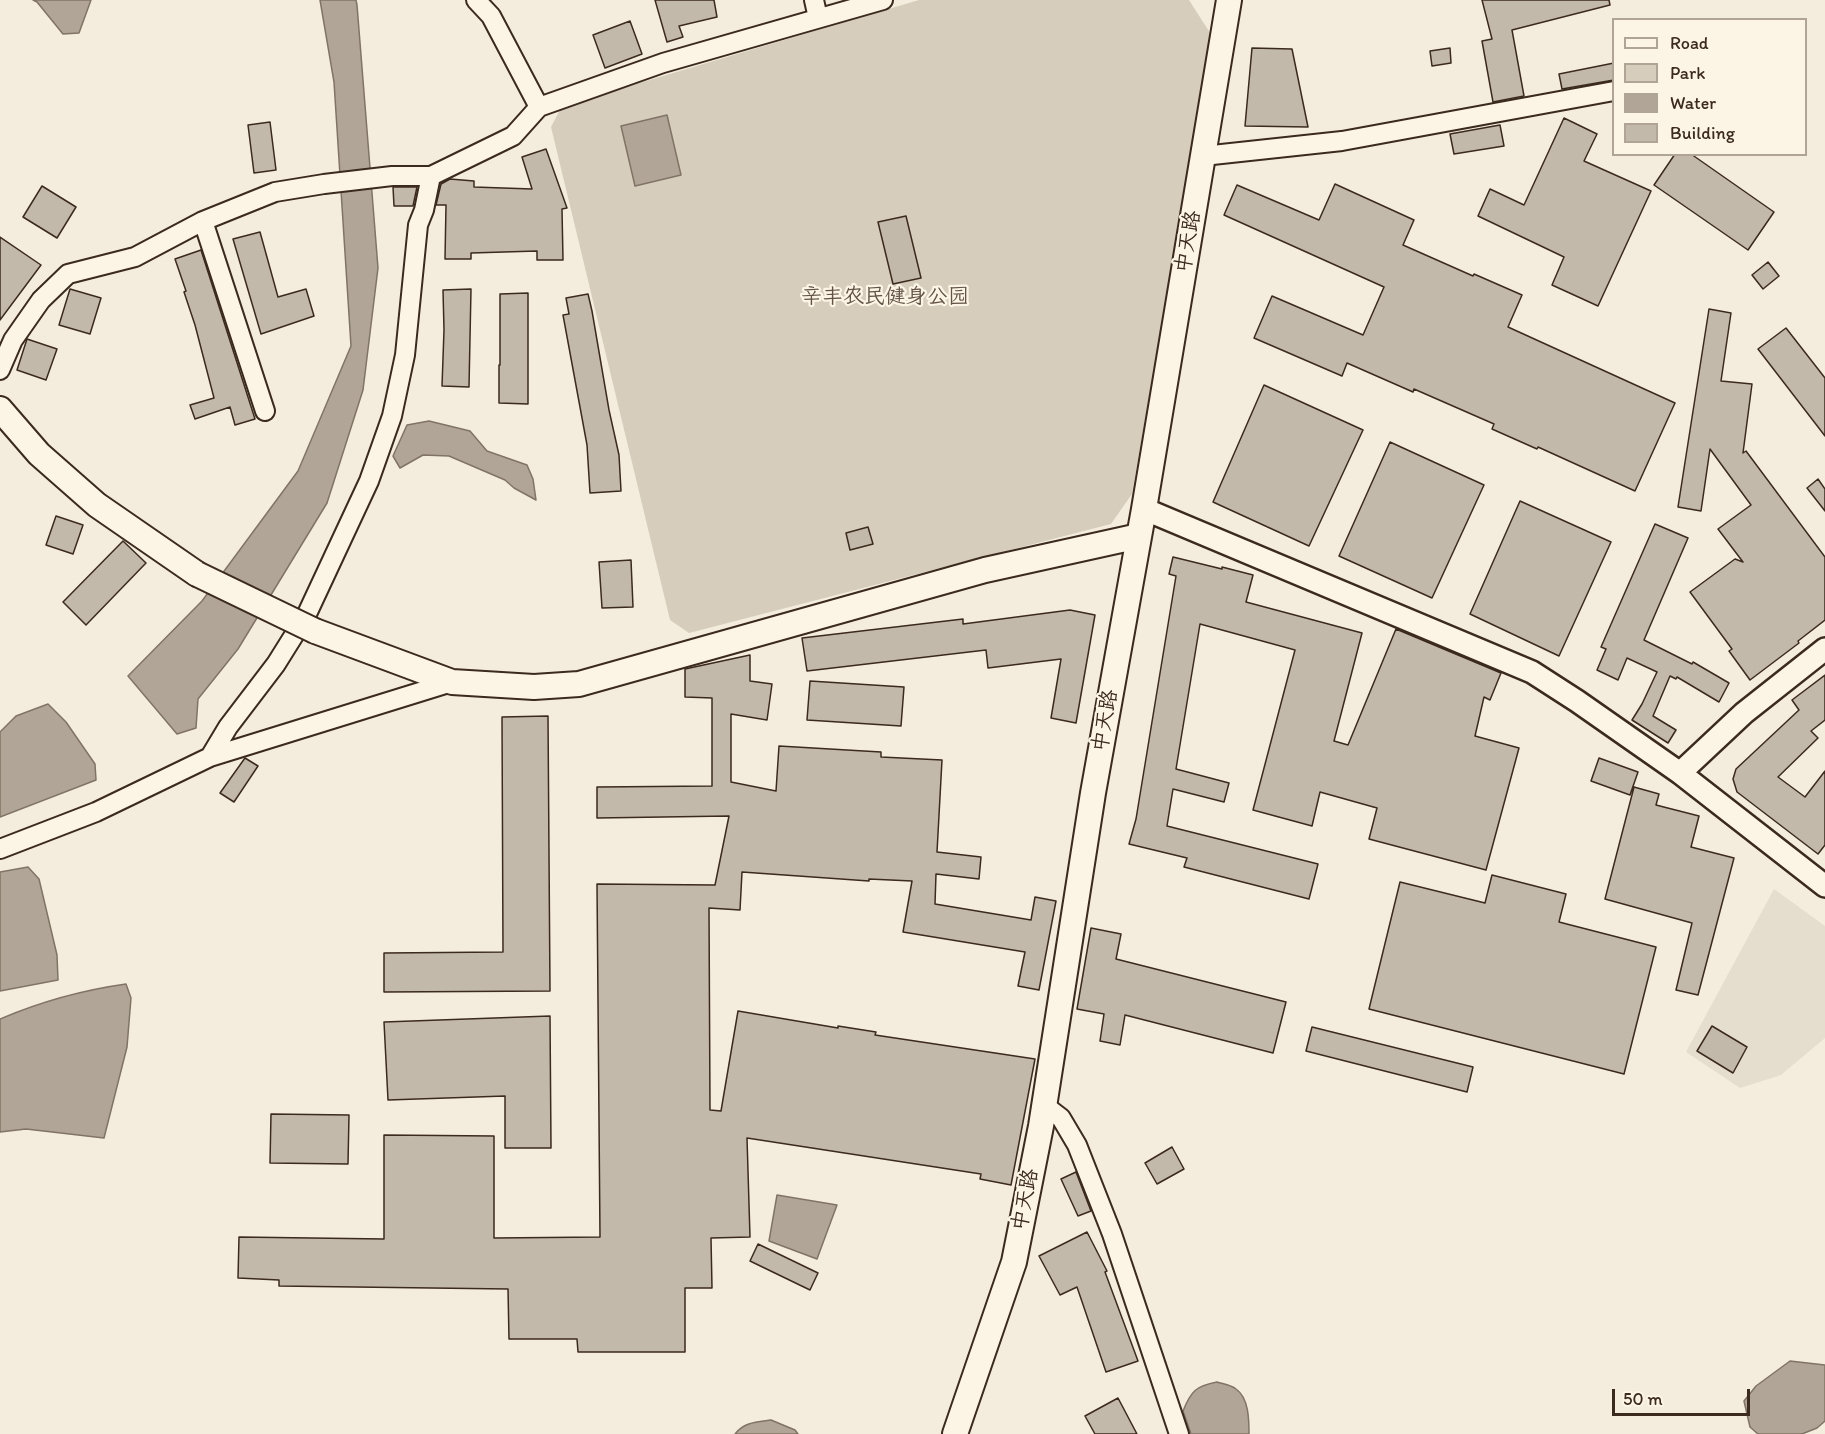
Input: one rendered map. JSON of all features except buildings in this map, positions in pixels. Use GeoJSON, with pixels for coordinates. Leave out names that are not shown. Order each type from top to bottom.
{"type":"FeatureCollection","features":[{"type":"Feature","properties":{"kind":"main road","name":"中天路"},"geometry":{"type":"LineString","coordinates":[[955,1434],[1014,1262],[1044,1105],[1093,793],[1144,509],[1229,0]]}},
{"type":"Feature","properties":{"kind":"main road"},"geometry":{"type":"LineString","coordinates":[[0,409],[39,454],[97,506],[197,574],[315,631],[452,682],[534,687],[579,684],[985,570],[1139,536]]}},
{"type":"Feature","properties":{"kind":"street"},"geometry":{"type":"LineString","coordinates":[[476,0],[491,16],[539,107]]}},
{"type":"Feature","properties":{"kind":"street"},"geometry":{"type":"LineString","coordinates":[[0,370],[13,340],[41,300],[68,274],[135,258],[203,221],[275,192],[392,176],[431,176],[513,136],[539,107],[816,9],[883,0]]}},
{"type":"Feature","properties":{"kind":"street"},"geometry":{"type":"LineString","coordinates":[[1203,156],[1342,141],[1612,91]]}},
{"type":"Feature","properties":{"kind":"street"},"geometry":{"type":"LineString","coordinates":[[210,757],[228,727],[276,664],[306,616],[369,481],[392,416],[405,355],[418,225],[424,210],[431,176]]}},
{"type":"Feature","properties":{"kind":"street"},"geometry":{"type":"LineString","coordinates":[[203,221],[266,411]]}},
{"type":"Feature","properties":{"kind":"street"},"geometry":{"type":"LineString","coordinates":[[1144,509],[1532,672],[1577,700],[1680,773],[1825,886]]}},
{"type":"Feature","properties":{"kind":"street"},"geometry":{"type":"LineString","coordinates":[[1680,773],[1743,713],[1825,649]]}},
{"type":"Feature","properties":{"kind":"street"},"geometry":{"type":"LineString","coordinates":[[0,849],[96,812],[210,757],[452,682]]}},
{"type":"Feature","properties":{"kind":"street"},"geometry":{"type":"LineString","coordinates":[[1044,1105],[1061,1118],[1077,1145],[1112,1234],[1179,1434]]}},
{"type":"Feature","properties":{"kind":"shaded area"},"geometry":{"type":"Polygon","coordinates":[[[1774,889],[1825,926],[1825,1038],[1781,1075],[1740,1088],[1686,1052],[1774,889]]]}},
{"type":"Feature","properties":{"kind":"green space","name":"辛丰农民健身公园"},"geometry":{"type":"Polygon","coordinates":[[[919,0],[1189,0],[1212,36],[1132,494],[1111,524],[689,633],[670,620],[551,127],[562,106],[919,0]]]}},
{"type":"Feature","properties":{"kind":"water"},"geometry":{"type":"Polygon","coordinates":[[[33,0],[91,0],[79,33],[63,34],[33,0]]]}},
{"type":"Feature","properties":{"kind":"water"},"geometry":{"type":"Polygon","coordinates":[[[320,0],[356,0],[357,5],[378,268],[363,390],[327,503],[238,649],[198,699],[196,728],[177,734],[128,676],[202,601],[298,471],[351,346],[334,82],[320,0]]]}},
{"type":"Feature","properties":{"kind":"water"},"geometry":{"type":"Polygon","coordinates":[[[667,115],[681,175],[635,186],[621,126],[667,115]]]}},
{"type":"Feature","properties":{"kind":"water"},"geometry":{"type":"Polygon","coordinates":[[[429,421],[470,431],[487,451],[527,465],[533,479],[536,500],[514,488],[505,480],[449,456],[423,455],[400,468],[393,456],[407,425],[429,421]]]}},
{"type":"Feature","properties":{"kind":"water"},"geometry":{"type":"Polygon","coordinates":[[[48,704],[66,722],[95,764],[96,780],[0,817],[0,732],[16,716],[48,704]]]}},
{"type":"Feature","properties":{"kind":"water"},"geometry":{"type":"Polygon","coordinates":[[[28,867],[39,879],[57,955],[58,980],[0,991],[0,872],[28,867]]]}},
{"type":"Feature","properties":{"kind":"water"},"geometry":{"type":"Polygon","coordinates":[[[126,984],[131,998],[127,1047],[104,1138],[26,1129],[0,1132],[0,1019],[62,997],[126,984]]]}},
{"type":"Feature","properties":{"kind":"water"},"geometry":{"type":"Polygon","coordinates":[[[777,1195],[837,1205],[817,1259],[769,1241],[777,1195]]]}},
{"type":"Feature","properties":{"kind":"water"},"geometry":{"type":"Polygon","coordinates":[[[1790,1361],[1825,1365],[1825,1421],[1817,1428],[1802,1434],[1758,1434],[1750,1427],[1744,1401],[1756,1386],[1790,1361]]]}},
{"type":"Feature","properties":{"kind":"water"},"geometry":{"type":"Polygon","coordinates":[[[1217,1382],[1234,1388],[1244,1398],[1249,1434],[1191,1434],[1183,1411],[1186,1404],[1195,1390],[1217,1382]]]}},
{"type":"Feature","properties":{"kind":"water"},"geometry":{"type":"Polygon","coordinates":[[[771,1420],[795,1430],[798,1434],[735,1434],[747,1425],[771,1420]]]}}]}
